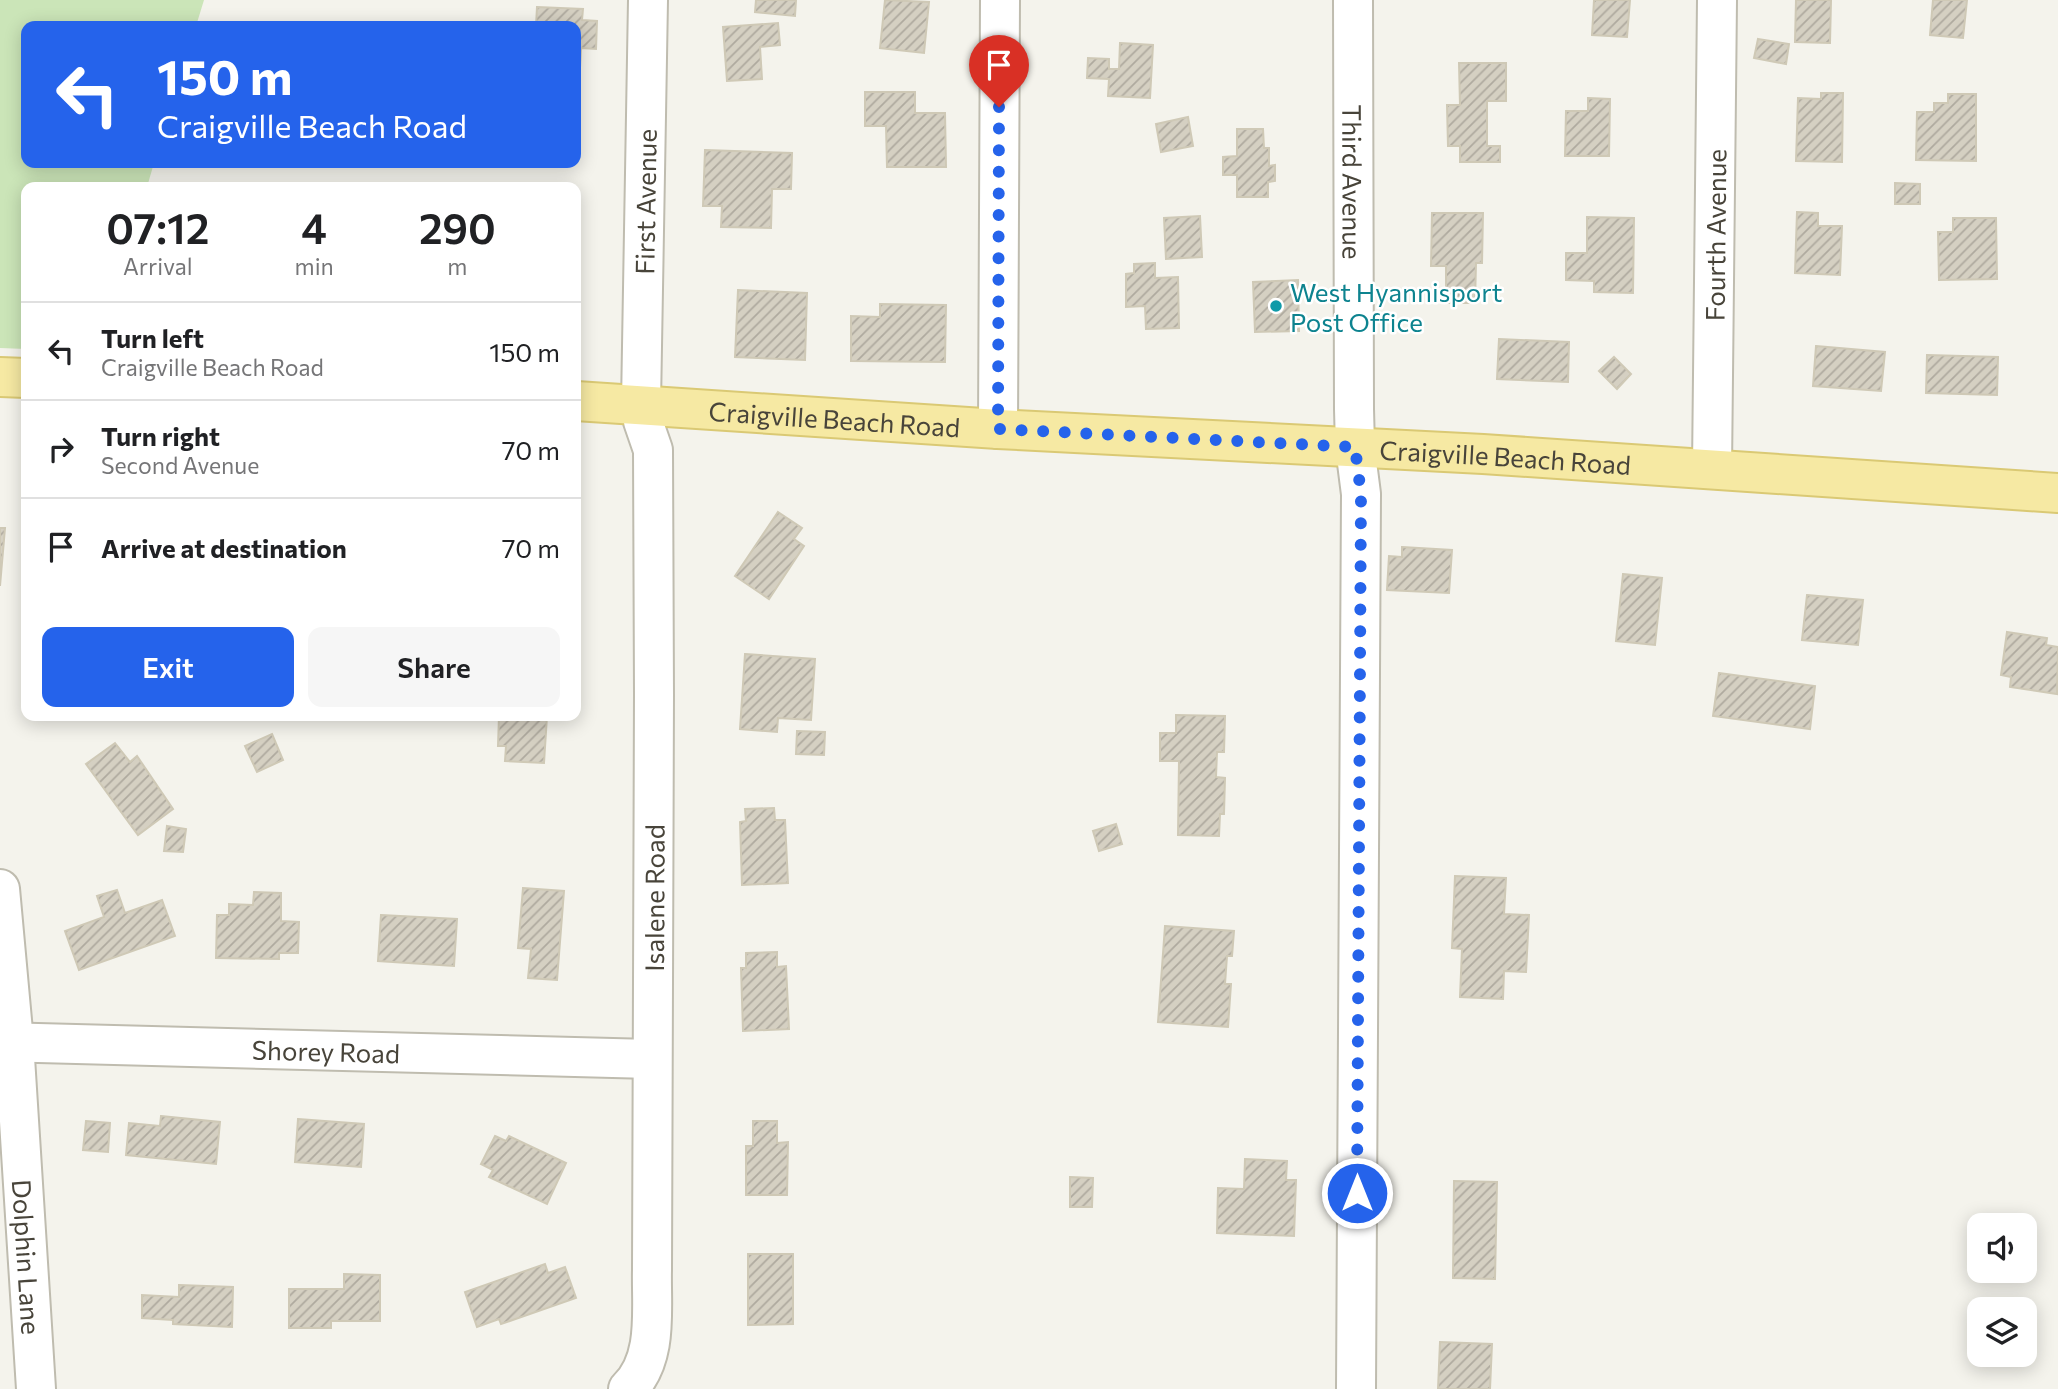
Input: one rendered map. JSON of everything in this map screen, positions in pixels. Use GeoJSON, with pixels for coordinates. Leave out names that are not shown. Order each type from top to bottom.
{"type":"FeatureCollection","features":[{"type":"Feature","properties":{"kind":"main road"},"geometry":{"type":"LineString","coordinates":[[0,377],[21,378]]}},
{"type":"Feature","properties":{"kind":"main road","name":"Craigville Beach Road"},"geometry":{"type":"LineString","coordinates":[[581,401],[998,429],[1712,469],[2058,493]]}},
{"type":"Feature","properties":{"kind":"street","name":"First Avenue"},"geometry":{"type":"LineString","coordinates":[[641,404],[648,0]]}},
{"type":"Feature","properties":{"kind":"street"},"geometry":{"type":"LineString","coordinates":[[998,429],[1000,0]]}},
{"type":"Feature","properties":{"kind":"street","name":"Third Avenue"},"geometry":{"type":"LineString","coordinates":[[1353,0],[1353,348],[1355,447],[1361,494],[1356,1389]]}},
{"type":"Feature","properties":{"kind":"street","name":"Fourth Avenue"},"geometry":{"type":"LineString","coordinates":[[1712,469],[1717,0]]}},
{"type":"Feature","properties":{"kind":"street","name":"Isalene Road"},"geometry":{"type":"LineString","coordinates":[[628,1389],[643,1368],[651,1339],[653,450],[643,421],[641,404]]}},
{"type":"Feature","properties":{"kind":"street","name":"Dolphin Lane"},"geometry":{"type":"LineString","coordinates":[[0,889],[7,1042],[36,1389]]}},
{"type":"Feature","properties":{"kind":"street","name":"Shorey Road"},"geometry":{"type":"LineString","coordinates":[[7,1042],[651,1059]]}},
{"type":"Feature","properties":{"kind":"green space"},"geometry":{"type":"Polygon","coordinates":[[[0,0],[204,0],[198,21],[21,21],[21,168],[153,168],[148,182],[21,182],[21,349],[0,348],[0,0]]]}},
{"type":"Feature","properties":{"kind":"building"},"geometry":{"type":"Polygon","coordinates":[[[756,0],[796,0],[795,16],[755,12],[756,0]]]}},
{"type":"Feature","properties":{"kind":"building"},"geometry":{"type":"Polygon","coordinates":[[[885,0],[929,2],[924,53],[880,48],[885,0]]]}},
{"type":"Feature","properties":{"kind":"building"},"geometry":{"type":"Polygon","coordinates":[[[1594,0],[1630,0],[1627,37],[1592,35],[1594,0]]]}},
{"type":"Feature","properties":{"kind":"building"},"geometry":{"type":"Polygon","coordinates":[[[1796,0],[1831,0],[1830,43],[1795,42],[1796,0]]]}},
{"type":"Feature","properties":{"kind":"building"},"geometry":{"type":"Polygon","coordinates":[[[1933,0],[1967,0],[1963,38],[1930,35],[1933,0]]]}},
{"type":"Feature","properties":{"kind":"building"},"geometry":{"type":"Polygon","coordinates":[[[537,7],[583,9],[582,20],[597,21],[596,49],[581,48],[581,21],[536,21],[537,7]]]}},
{"type":"Feature","properties":{"kind":"building"},"geometry":{"type":"Polygon","coordinates":[[[778,23],[780,45],[760,47],[762,79],[727,81],[723,27],[778,23]]]}},
{"type":"Feature","properties":{"kind":"building"},"geometry":{"type":"Polygon","coordinates":[[[1758,39],[1789,44],[1786,64],[1754,58],[1758,39]]]}},
{"type":"Feature","properties":{"kind":"building"},"geometry":{"type":"Polygon","coordinates":[[[1120,43],[1153,45],[1150,98],[1108,96],[1109,79],[1087,78],[1088,58],[1109,59],[1109,69],[1119,69],[1120,43]]]}},
{"type":"Feature","properties":{"kind":"building"},"geometry":{"type":"Polygon","coordinates":[[[1459,63],[1506,63],[1506,101],[1487,101],[1487,146],[1500,146],[1500,162],[1460,162],[1460,146],[1448,146],[1447,105],[1460,105],[1459,63]]]}},
{"type":"Feature","properties":{"kind":"building"},"geometry":{"type":"Polygon","coordinates":[[[865,92],[915,92],[915,113],[945,113],[946,167],[887,167],[886,126],[865,126],[865,92]]]}},
{"type":"Feature","properties":{"kind":"building"},"geometry":{"type":"Polygon","coordinates":[[[1821,93],[1843,93],[1842,162],[1796,161],[1798,98],[1821,99],[1821,93]]]}},
{"type":"Feature","properties":{"kind":"building"},"geometry":{"type":"Polygon","coordinates":[[[1948,94],[1976,94],[1976,161],[1916,160],[1917,112],[1934,112],[1934,103],[1948,103],[1948,94]]]}},
{"type":"Feature","properties":{"kind":"building"},"geometry":{"type":"Polygon","coordinates":[[[1588,98],[1610,99],[1609,156],[1565,156],[1566,111],[1588,111],[1588,98]]]}},
{"type":"Feature","properties":{"kind":"building"},"geometry":{"type":"Polygon","coordinates":[[[1188,117],[1193,146],[1161,152],[1156,124],[1188,117]]]}},
{"type":"Feature","properties":{"kind":"building"},"geometry":{"type":"Polygon","coordinates":[[[1237,129],[1263,129],[1264,148],[1269,148],[1269,166],[1275,165],[1275,181],[1268,182],[1268,197],[1237,197],[1237,175],[1223,175],[1223,157],[1237,156],[1237,129]]]}},
{"type":"Feature","properties":{"kind":"building"},"geometry":{"type":"Polygon","coordinates":[[[705,150],[792,153],[791,189],[772,189],[771,228],[721,227],[722,206],[703,206],[705,150]]]}},
{"type":"Feature","properties":{"kind":"building"},"geometry":{"type":"Polygon","coordinates":[[[1895,183],[1920,184],[1920,204],[1895,204],[1895,183]]]}},
{"type":"Feature","properties":{"kind":"building"},"geometry":{"type":"Polygon","coordinates":[[[1797,212],[1818,213],[1818,226],[1842,226],[1840,275],[1795,273],[1797,212]]]}},
{"type":"Feature","properties":{"kind":"building"},"geometry":{"type":"Polygon","coordinates":[[[1432,213],[1483,213],[1482,263],[1476,263],[1475,303],[1446,303],[1446,266],[1431,266],[1432,213]]]}},
{"type":"Feature","properties":{"kind":"building"},"geometry":{"type":"Polygon","coordinates":[[[1200,216],[1202,257],[1166,259],[1164,218],[1200,216]]]}},
{"type":"Feature","properties":{"kind":"building"},"geometry":{"type":"Polygon","coordinates":[[[1587,217],[1634,218],[1633,293],[1594,292],[1594,281],[1566,280],[1566,253],[1587,253],[1587,217]]]}},
{"type":"Feature","properties":{"kind":"building"},"geometry":{"type":"Polygon","coordinates":[[[1953,218],[1996,218],[1997,279],[1939,280],[1938,232],[1953,232],[1953,218]]]}},
{"type":"Feature","properties":{"kind":"building"},"geometry":{"type":"Polygon","coordinates":[[[1155,263],[1155,278],[1178,277],[1179,328],[1146,329],[1145,306],[1126,307],[1126,274],[1134,273],[1134,264],[1155,263]]]}},
{"type":"Feature","properties":{"kind":"building","name":"West Hyannisport Post Office"},"geometry":{"type":"Polygon","coordinates":[[[1298,280],[1299,331],[1255,332],[1253,282],[1298,280]]]}},
{"type":"Feature","properties":{"kind":"building"},"geometry":{"type":"Polygon","coordinates":[[[738,290],[807,293],[805,360],[735,357],[738,290]]]}},
{"type":"Feature","properties":{"kind":"building"},"geometry":{"type":"Polygon","coordinates":[[[880,304],[946,305],[945,362],[851,361],[851,316],[880,317],[880,304]]]}},
{"type":"Feature","properties":{"kind":"building"},"geometry":{"type":"Polygon","coordinates":[[[1499,339],[1569,342],[1568,382],[1497,379],[1499,339]]]}},
{"type":"Feature","properties":{"kind":"building"},"geometry":{"type":"Polygon","coordinates":[[[1816,346],[1885,352],[1881,391],[1813,386],[1816,346]]]}},
{"type":"Feature","properties":{"kind":"building"},"geometry":{"type":"Polygon","coordinates":[[[1927,355],[1998,357],[1997,395],[1926,393],[1927,355]]]}},
{"type":"Feature","properties":{"kind":"building"},"geometry":{"type":"Polygon","coordinates":[[[1614,357],[1631,374],[1617,389],[1599,371],[1614,357]]]}},
{"type":"Feature","properties":{"kind":"building"},"geometry":{"type":"Polygon","coordinates":[[[778,512],[802,528],[794,539],[804,546],[769,599],[735,576],[778,512]]]}},
{"type":"Feature","properties":{"kind":"building"},"geometry":{"type":"Polygon","coordinates":[[[0,528],[5,528],[0,586],[0,528]]]}},
{"type":"Feature","properties":{"kind":"building"},"geometry":{"type":"Polygon","coordinates":[[[1402,547],[1452,550],[1449,593],[1387,590],[1389,556],[1402,557],[1402,547]]]}},
{"type":"Feature","properties":{"kind":"building"},"geometry":{"type":"Polygon","coordinates":[[[1623,574],[1662,578],[1655,645],[1616,641],[1623,574]]]}},
{"type":"Feature","properties":{"kind":"building"},"geometry":{"type":"Polygon","coordinates":[[[1807,595],[1863,600],[1858,645],[1802,640],[1807,595]]]}},
{"type":"Feature","properties":{"kind":"building"},"geometry":{"type":"Polygon","coordinates":[[[2007,632],[2047,638],[2046,645],[2058,647],[2057,694],[2010,687],[2011,677],[2001,675],[2007,632]]]}},
{"type":"Feature","properties":{"kind":"building"},"geometry":{"type":"Polygon","coordinates":[[[745,654],[815,659],[811,720],[778,718],[777,732],[740,729],[745,654]]]}},
{"type":"Feature","properties":{"kind":"building"},"geometry":{"type":"Polygon","coordinates":[[[1719,673],[1815,686],[1810,729],[1713,716],[1719,673]]]}},
{"type":"Feature","properties":{"kind":"building"},"geometry":{"type":"Polygon","coordinates":[[[1176,715],[1225,716],[1224,752],[1217,752],[1216,777],[1225,778],[1224,814],[1220,814],[1219,836],[1178,835],[1179,761],[1160,761],[1160,733],[1176,733],[1176,715]]]}},
{"type":"Feature","properties":{"kind":"building"},"geometry":{"type":"Polygon","coordinates":[[[499,721],[547,721],[544,763],[505,761],[506,746],[498,746],[499,721]]]}},
{"type":"Feature","properties":{"kind":"building"},"geometry":{"type":"Polygon","coordinates":[[[797,731],[825,732],[824,755],[796,754],[797,731]]]}},
{"type":"Feature","properties":{"kind":"building"},"geometry":{"type":"Polygon","coordinates":[[[272,734],[283,760],[257,772],[245,746],[272,734]]]}},
{"type":"Feature","properties":{"kind":"building"},"geometry":{"type":"Polygon","coordinates":[[[115,743],[130,762],[137,756],[173,809],[138,835],[86,764],[115,743]]]}},
{"type":"Feature","properties":{"kind":"building"},"geometry":{"type":"Polygon","coordinates":[[[774,808],[775,820],[785,820],[788,883],[742,885],[740,822],[746,821],[745,809],[774,808]]]}},
{"type":"Feature","properties":{"kind":"building"},"geometry":{"type":"Polygon","coordinates":[[[1116,824],[1122,844],[1099,851],[1093,831],[1116,824]]]}},
{"type":"Feature","properties":{"kind":"building"},"geometry":{"type":"Polygon","coordinates":[[[167,826],[186,829],[183,852],[164,851],[167,826]]]}},
{"type":"Feature","properties":{"kind":"building"},"geometry":{"type":"Polygon","coordinates":[[[1455,876],[1506,878],[1504,914],[1529,915],[1526,972],[1504,971],[1503,999],[1460,997],[1462,949],[1452,948],[1455,876]]]}},
{"type":"Feature","properties":{"kind":"building"},"geometry":{"type":"Polygon","coordinates":[[[523,888],[564,891],[557,980],[528,978],[531,949],[518,948],[523,888]]]}},
{"type":"Feature","properties":{"kind":"building"},"geometry":{"type":"Polygon","coordinates":[[[117,890],[125,913],[162,900],[175,936],[79,970],[65,931],[104,917],[97,896],[117,890]]]}},
{"type":"Feature","properties":{"kind":"building"},"geometry":{"type":"Polygon","coordinates":[[[254,892],[281,893],[281,921],[299,922],[298,953],[279,953],[279,959],[216,958],[217,915],[229,915],[229,904],[253,905],[254,892]]]}},
{"type":"Feature","properties":{"kind":"building"},"geometry":{"type":"Polygon","coordinates":[[[381,915],[457,919],[454,966],[378,961],[381,915]]]}},
{"type":"Feature","properties":{"kind":"building"},"geometry":{"type":"Polygon","coordinates":[[[1165,926],[1234,931],[1232,956],[1227,956],[1225,984],[1231,984],[1228,1027],[1158,1022],[1165,926]]]}},
{"type":"Feature","properties":{"kind":"building"},"geometry":{"type":"Polygon","coordinates":[[[777,952],[777,967],[786,966],[789,1029],[743,1031],[741,968],[746,968],[746,953],[777,952]]]}},
{"type":"Feature","properties":{"kind":"building"},"geometry":{"type":"Polygon","coordinates":[[[161,1116],[220,1122],[216,1164],[126,1155],[129,1123],[160,1126],[161,1116]]]}},
{"type":"Feature","properties":{"kind":"building"},"geometry":{"type":"Polygon","coordinates":[[[298,1119],[364,1124],[361,1167],[295,1162],[298,1119]]]}},
{"type":"Feature","properties":{"kind":"building"},"geometry":{"type":"Polygon","coordinates":[[[86,1121],[110,1123],[108,1152],[83,1150],[86,1121]]]}},
{"type":"Feature","properties":{"kind":"building"},"geometry":{"type":"Polygon","coordinates":[[[753,1121],[777,1121],[777,1143],[788,1142],[787,1195],[746,1195],[746,1146],[753,1146],[753,1121]]]}},
{"type":"Feature","properties":{"kind":"building"},"geometry":{"type":"Polygon","coordinates":[[[495,1136],[506,1141],[509,1136],[566,1163],[547,1204],[489,1177],[493,1170],[481,1164],[495,1136]]]}},
{"type":"Feature","properties":{"kind":"building"},"geometry":{"type":"Polygon","coordinates":[[[1245,1159],[1287,1161],[1286,1180],[1296,1180],[1294,1236],[1217,1233],[1218,1188],[1244,1189],[1245,1159]]]}},
{"type":"Feature","properties":{"kind":"building"},"geometry":{"type":"Polygon","coordinates":[[[1070,1177],[1093,1178],[1092,1207],[1070,1207],[1070,1177]]]}},
{"type":"Feature","properties":{"kind":"building"},"geometry":{"type":"Polygon","coordinates":[[[1454,1181],[1497,1182],[1495,1279],[1453,1278],[1454,1181]]]}},
{"type":"Feature","properties":{"kind":"building"},"geometry":{"type":"Polygon","coordinates":[[[748,1254],[793,1254],[793,1324],[748,1325],[748,1254]]]}},
{"type":"Feature","properties":{"kind":"building"},"geometry":{"type":"Polygon","coordinates":[[[545,1264],[548,1273],[565,1267],[576,1298],[501,1324],[499,1319],[477,1327],[465,1292],[545,1264]]]}},
{"type":"Feature","properties":{"kind":"building"},"geometry":{"type":"Polygon","coordinates":[[[344,1274],[380,1275],[380,1321],[331,1321],[331,1328],[289,1328],[289,1289],[344,1289],[344,1274]]]}},
{"type":"Feature","properties":{"kind":"building"},"geometry":{"type":"Polygon","coordinates":[[[179,1285],[233,1287],[232,1327],[173,1324],[173,1320],[142,1318],[142,1295],[179,1297],[179,1285]]]}},
{"type":"Feature","properties":{"kind":"building"},"geometry":{"type":"Polygon","coordinates":[[[1440,1342],[1492,1344],[1490,1389],[1438,1389],[1440,1342]]]}},
{"type":"Feature","properties":{"kind":"place","name":"West Hyannisport Post Office"},"geometry":{"type":"Point","coordinates":[1276,306]}},
{"type":"Feature","properties":{"kind":"route"},"geometry":{"type":"LineString","coordinates":[[999,107],[998,429],[1355,447],[1361,494],[1357,1193]]}}]}
